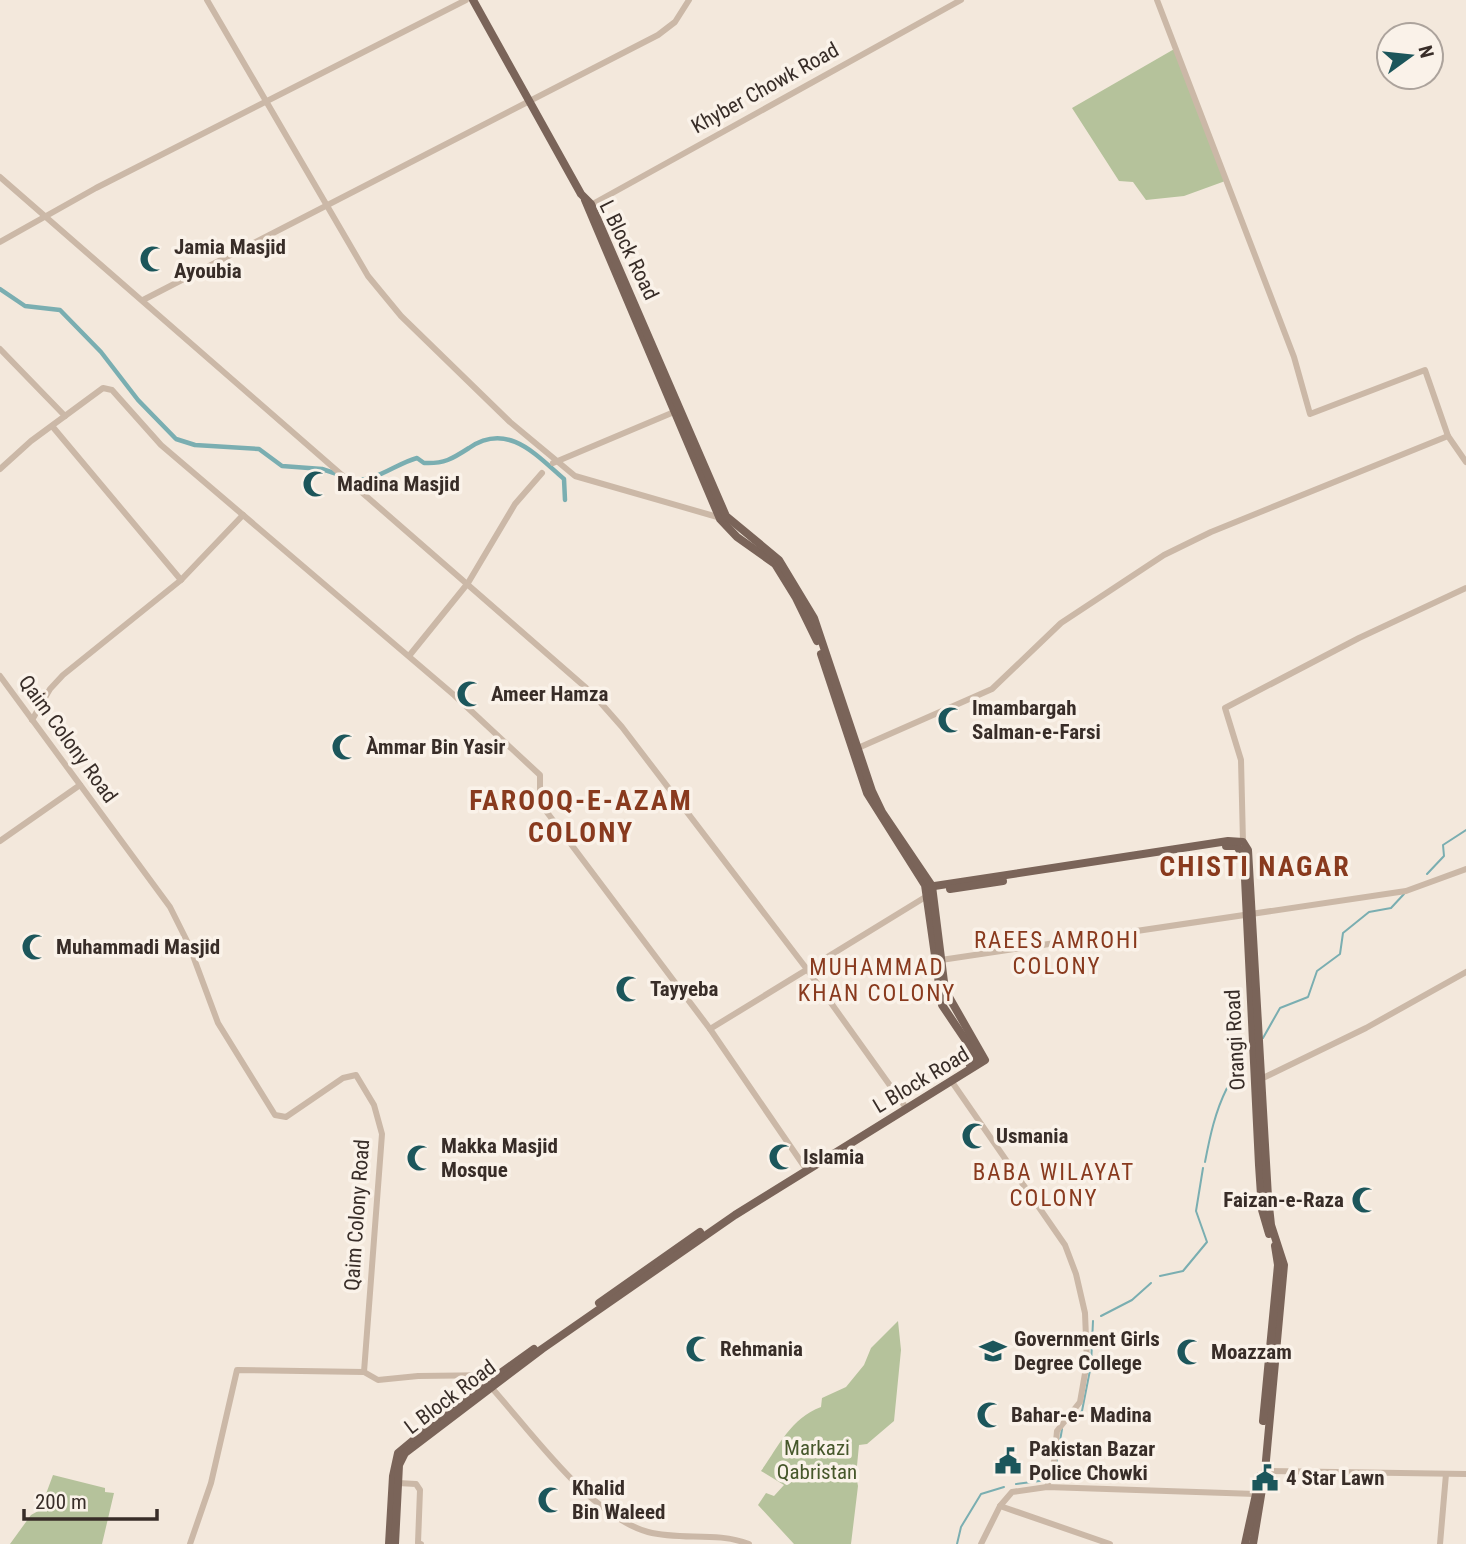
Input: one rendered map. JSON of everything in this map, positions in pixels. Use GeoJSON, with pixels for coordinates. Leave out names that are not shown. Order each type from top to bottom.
{"type":"FeatureCollection","features":[{"type":"Feature","properties":{"kind":"main road"},"geometry":{"type":"LineString","coordinates":[[473,0],[587,204]]}},
{"type":"Feature","properties":{"kind":"main road","name":"L Block Road"},"geometry":{"type":"LineString","coordinates":[[587,204],[674,412],[723,517],[781,564],[814,618],[882,812],[928,891],[948,999],[985,1060],[805,1167]]}},
{"type":"Feature","properties":{"kind":"main road","name":"L Block Road"},"geometry":{"type":"LineString","coordinates":[[587,204],[723,517]]}},
{"type":"Feature","properties":{"kind":"main road","name":"L Block Road"},"geometry":{"type":"LineString","coordinates":[[389,1544],[393,1476],[397,1455],[685,1241],[978,1059],[942,1005],[936,983],[928,891],[874,809],[808,620],[768,554]]}},
{"type":"Feature","properties":{"kind":"main road"},"geometry":{"type":"LineString","coordinates":[[928,891],[1216,842],[1242,842]]}},
{"type":"Feature","properties":{"kind":"main road","name":"Orangi Road"},"geometry":{"type":"LineString","coordinates":[[1242,842],[1250,861],[1249,914],[1261,1199],[1264,1220],[1276,1249],[1278,1265],[1261,1471],[1245,1544]]}},
{"type":"Feature","properties":{"kind":"main road","name":"Orangi Road"},"geometry":{"type":"LineString","coordinates":[[928,891],[1234,845],[1241,849],[1244,858],[1263,1078],[1268,1197],[1271,1225],[1284,1265],[1265,1471],[1253,1544]]}},
{"type":"Feature","properties":{"kind":"main road","name":"L Block Road"},"geometry":{"type":"LineString","coordinates":[[395,1544],[399,1465],[405,1453],[489,1385]]}},
{"type":"Feature","properties":{"kind":"street"},"geometry":{"type":"LineString","coordinates":[[208,0],[265,103],[379,292],[553,463],[575,476],[723,517]]}},
{"type":"Feature","properties":{"kind":"street"},"geometry":{"type":"LineString","coordinates":[[0,242],[45,215],[466,0]]}},
{"type":"Feature","properties":{"kind":"street"},"geometry":{"type":"LineString","coordinates":[[143,300],[658,35],[675,22],[689,0]]}},
{"type":"Feature","properties":{"kind":"street","name":"Khyber Chowk Road"},"geometry":{"type":"LineString","coordinates":[[587,204],[961,0]]}},
{"type":"Feature","properties":{"kind":"street"},"geometry":{"type":"LineString","coordinates":[[1157,0],[1292,352],[1310,414],[1425,370],[1448,436],[1466,462]]}},
{"type":"Feature","properties":{"kind":"street"},"geometry":{"type":"LineString","coordinates":[[0,177],[352,486],[468,583],[603,705],[806,968],[904,1105]]}},
{"type":"Feature","properties":{"kind":"street"},"geometry":{"type":"LineString","coordinates":[[0,349],[65,416]]}},
{"type":"Feature","properties":{"kind":"street"},"geometry":{"type":"LineString","coordinates":[[0,469],[103,388],[112,390],[161,444],[408,656],[540,775],[540,803],[710,1029],[805,1167]]}},
{"type":"Feature","properties":{"kind":"street"},"geometry":{"type":"LineString","coordinates":[[553,463],[674,412]]}},
{"type":"Feature","properties":{"kind":"street"},"geometry":{"type":"LineString","coordinates":[[52,426],[181,580]]}},
{"type":"Feature","properties":{"kind":"street"},"geometry":{"type":"LineString","coordinates":[[858,748],[992,688],[1061,623],[1164,555],[1211,532],[1448,436]]}},
{"type":"Feature","properties":{"kind":"street"},"geometry":{"type":"LineString","coordinates":[[408,656],[468,583],[515,504],[542,473]]}},
{"type":"Feature","properties":{"kind":"street"},"geometry":{"type":"LineString","coordinates":[[32,720],[50,689],[63,675],[181,580],[243,515]]}},
{"type":"Feature","properties":{"kind":"street","name":"Orangi Road"},"geometry":{"type":"LineString","coordinates":[[1242,842],[1241,760],[1225,708],[1359,638],[1466,588]]}},
{"type":"Feature","properties":{"kind":"street","name":"Qaim Colony Road"},"geometry":{"type":"LineString","coordinates":[[0,676],[170,907],[189,945],[218,1023],[275,1115],[286,1116],[343,1078],[356,1074],[374,1105],[382,1134],[364,1372]]}},
{"type":"Feature","properties":{"kind":"street"},"geometry":{"type":"LineString","coordinates":[[0,841],[80,785]]}},
{"type":"Feature","properties":{"kind":"street"},"geometry":{"type":"LineString","coordinates":[[941,960],[1406,891],[1466,869]]}},
{"type":"Feature","properties":{"kind":"street"},"geometry":{"type":"LineString","coordinates":[[710,1029],[928,891]]}},
{"type":"Feature","properties":{"kind":"street"},"geometry":{"type":"LineString","coordinates":[[1263,1078],[1366,1028],[1466,972]]}},
{"type":"Feature","properties":{"kind":"street"},"geometry":{"type":"LineString","coordinates":[[952,1082],[1065,1245],[1086,1313],[1087,1362],[1083,1392],[1075,1411],[1057,1430],[1054,1464],[1047,1487]]}},
{"type":"Feature","properties":{"kind":"street"},"geometry":{"type":"LineString","coordinates":[[190,1544],[211,1483],[237,1370],[364,1372],[378,1380],[502,1375]]}},
{"type":"Feature","properties":{"kind":"street"},"geometry":{"type":"LineString","coordinates":[[489,1385],[577,1486],[624,1520],[648,1532],[729,1536],[750,1544]]}},
{"type":"Feature","properties":{"kind":"street"},"geometry":{"type":"LineString","coordinates":[[1265,1471],[1466,1474]]}},
{"type":"Feature","properties":{"kind":"street"},"geometry":{"type":"LineString","coordinates":[[1440,1544],[1446,1474]]}},
{"type":"Feature","properties":{"kind":"street"},"geometry":{"type":"LineString","coordinates":[[398,1483],[416,1484],[419,1490],[418,1543],[421,1544]]}},
{"type":"Feature","properties":{"kind":"street"},"geometry":{"type":"LineString","coordinates":[[981,1544],[1000,1506],[1012,1492],[1047,1487],[1256,1494]]}},
{"type":"Feature","properties":{"kind":"street"},"geometry":{"type":"LineString","coordinates":[[1000,1506],[1110,1544]]}},
{"type":"Feature","properties":{"kind":"green space"},"geometry":{"type":"Polygon","coordinates":[[[1176,48],[1228,180],[1184,196],[1146,200],[1133,182],[1119,181],[1072,108],[1176,48]]]}},
{"type":"Feature","properties":{"kind":"green space","name":"Markazi Qabristan"},"geometry":{"type":"Polygon","coordinates":[[[898,1321],[901,1350],[894,1421],[867,1444],[859,1445],[856,1476],[858,1486],[851,1544],[794,1544],[758,1505],[766,1493],[774,1496],[784,1485],[761,1471],[793,1426],[821,1407],[822,1398],[846,1387],[864,1365],[871,1348],[898,1321]]]}},
{"type":"Feature","properties":{"kind":"green space"},"geometry":{"type":"Polygon","coordinates":[[[53,1475],[105,1488],[105,1492],[114,1493],[102,1544],[10,1544],[31,1515],[40,1510],[53,1475]]]}},
{"type":"Feature","properties":{"kind":"waterway"},"geometry":{"type":"LineString","coordinates":[[0,289],[25,306],[60,310],[101,352],[138,400],[176,439],[195,445],[259,449],[282,466],[322,469],[340,475]]}},
{"type":"Feature","properties":{"kind":"waterway"},"geometry":{"type":"LineString","coordinates":[[348,478],[357,480],[374,477],[417,458],[424,463],[443,462],[483,441],[496,438],[521,445],[564,479],[565,500]]}},
{"type":"Feature","properties":{"kind":"waterway"},"geometry":{"type":"LineString","coordinates":[[1427,874],[1444,856],[1443,845],[1466,830]]}},
{"type":"Feature","properties":{"kind":"waterway"},"geometry":{"type":"LineString","coordinates":[[1263,1038],[1280,1008],[1308,997],[1317,971],[1340,954],[1343,933],[1369,912],[1391,908],[1404,894]]}},
{"type":"Feature","properties":{"kind":"waterway"},"geometry":{"type":"LineString","coordinates":[[1205,1162],[1219,1106],[1244,1060]]}},
{"type":"Feature","properties":{"kind":"waterway"},"geometry":{"type":"LineString","coordinates":[[1160,1276],[1183,1271],[1207,1242],[1196,1211],[1203,1168]]}},
{"type":"Feature","properties":{"kind":"waterway"},"geometry":{"type":"LineString","coordinates":[[1101,1316],[1132,1300],[1151,1283]]}},
{"type":"Feature","properties":{"kind":"waterway"},"geometry":{"type":"LineString","coordinates":[[1076,1415],[1082,1411],[1091,1365],[1093,1321]]}},
{"type":"Feature","properties":{"kind":"waterway"},"geometry":{"type":"LineString","coordinates":[[1055,1471],[1062,1429]]}},
{"type":"Feature","properties":{"kind":"waterway"},"geometry":{"type":"LineString","coordinates":[[1016,1484],[1047,1480]]}},
{"type":"Feature","properties":{"kind":"waterway"},"geometry":{"type":"LineString","coordinates":[[957,1544],[961,1527],[981,1494],[1004,1487]]}},
{"type":"Feature","properties":{"kind":"place","name":"Jamia Masjid Ayoubia"},"geometry":{"type":"Point","coordinates":[153,259]}},
{"type":"Feature","properties":{"kind":"place","name":"Madina Masjid"},"geometry":{"type":"Point","coordinates":[316,484]}},
{"type":"Feature","properties":{"kind":"place","name":"Ameer Hamza"},"geometry":{"type":"Point","coordinates":[470,694]}},
{"type":"Feature","properties":{"kind":"place","name":"Imambargah Salman-e-Farsi"},"geometry":{"type":"Point","coordinates":[951,720]}},
{"type":"Feature","properties":{"kind":"place","name":"Àmmar Bin Yasir"},"geometry":{"type":"Point","coordinates":[345,747]}},
{"type":"Feature","properties":{"kind":"place","name":"Muhammadi Masjid"},"geometry":{"type":"Point","coordinates":[35,947]}},
{"type":"Feature","properties":{"kind":"place","name":"Tayyeba"},"geometry":{"type":"Point","coordinates":[629,989]}},
{"type":"Feature","properties":{"kind":"place","name":"Usmania"},"geometry":{"type":"Point","coordinates":[975,1136]}},
{"type":"Feature","properties":{"kind":"place","name":"Islamia"},"geometry":{"type":"Point","coordinates":[782,1157]}},
{"type":"Feature","properties":{"kind":"place","name":"Makka Masjid Mosque"},"geometry":{"type":"Point","coordinates":[420,1158]}},
{"type":"Feature","properties":{"kind":"place","name":"Faizan-e-Raza"},"geometry":{"type":"Point","coordinates":[1365,1200]}},
{"type":"Feature","properties":{"kind":"place","name":"Rehmania"},"geometry":{"type":"Point","coordinates":[699,1349]}},
{"type":"Feature","properties":{"kind":"place","name":"Government Girls Degree College"},"geometry":{"type":"Point","coordinates":[993,1351]}},
{"type":"Feature","properties":{"kind":"place","name":"Moazzam"},"geometry":{"type":"Point","coordinates":[1190,1352]}},
{"type":"Feature","properties":{"kind":"place","name":"Bahar-e- Madina"},"geometry":{"type":"Point","coordinates":[990,1415]}},
{"type":"Feature","properties":{"kind":"place","name":"Pakistan Bazar Police Chowki"},"geometry":{"type":"Point","coordinates":[1008,1461]}},
{"type":"Feature","properties":{"kind":"place","name":"4 Star Lawn"},"geometry":{"type":"Point","coordinates":[1265,1478]}},
{"type":"Feature","properties":{"kind":"place","name":"Khalid Bin Waleed"},"geometry":{"type":"Point","coordinates":[551,1500]}},
{"type":"Feature","properties":{"kind":"district","name":"FAROOQ-E-AZAM COLONY"},"geometry":{"type":"Point","coordinates":[581,816]}},
{"type":"Feature","properties":{"kind":"district","name":"CHISTI NAGAR"},"geometry":{"type":"Point","coordinates":[1255,866]}},
{"type":"Feature","properties":{"kind":"district","name":"RAEES AMROHI COLONY"},"geometry":{"type":"Point","coordinates":[1057,953]}},
{"type":"Feature","properties":{"kind":"district","name":"MUHAMMAD KHAN COLONY"},"geometry":{"type":"Point","coordinates":[877,980]}},
{"type":"Feature","properties":{"kind":"district","name":"BABA WILAYAT COLONY"},"geometry":{"type":"Point","coordinates":[1054,1185]}}]}
